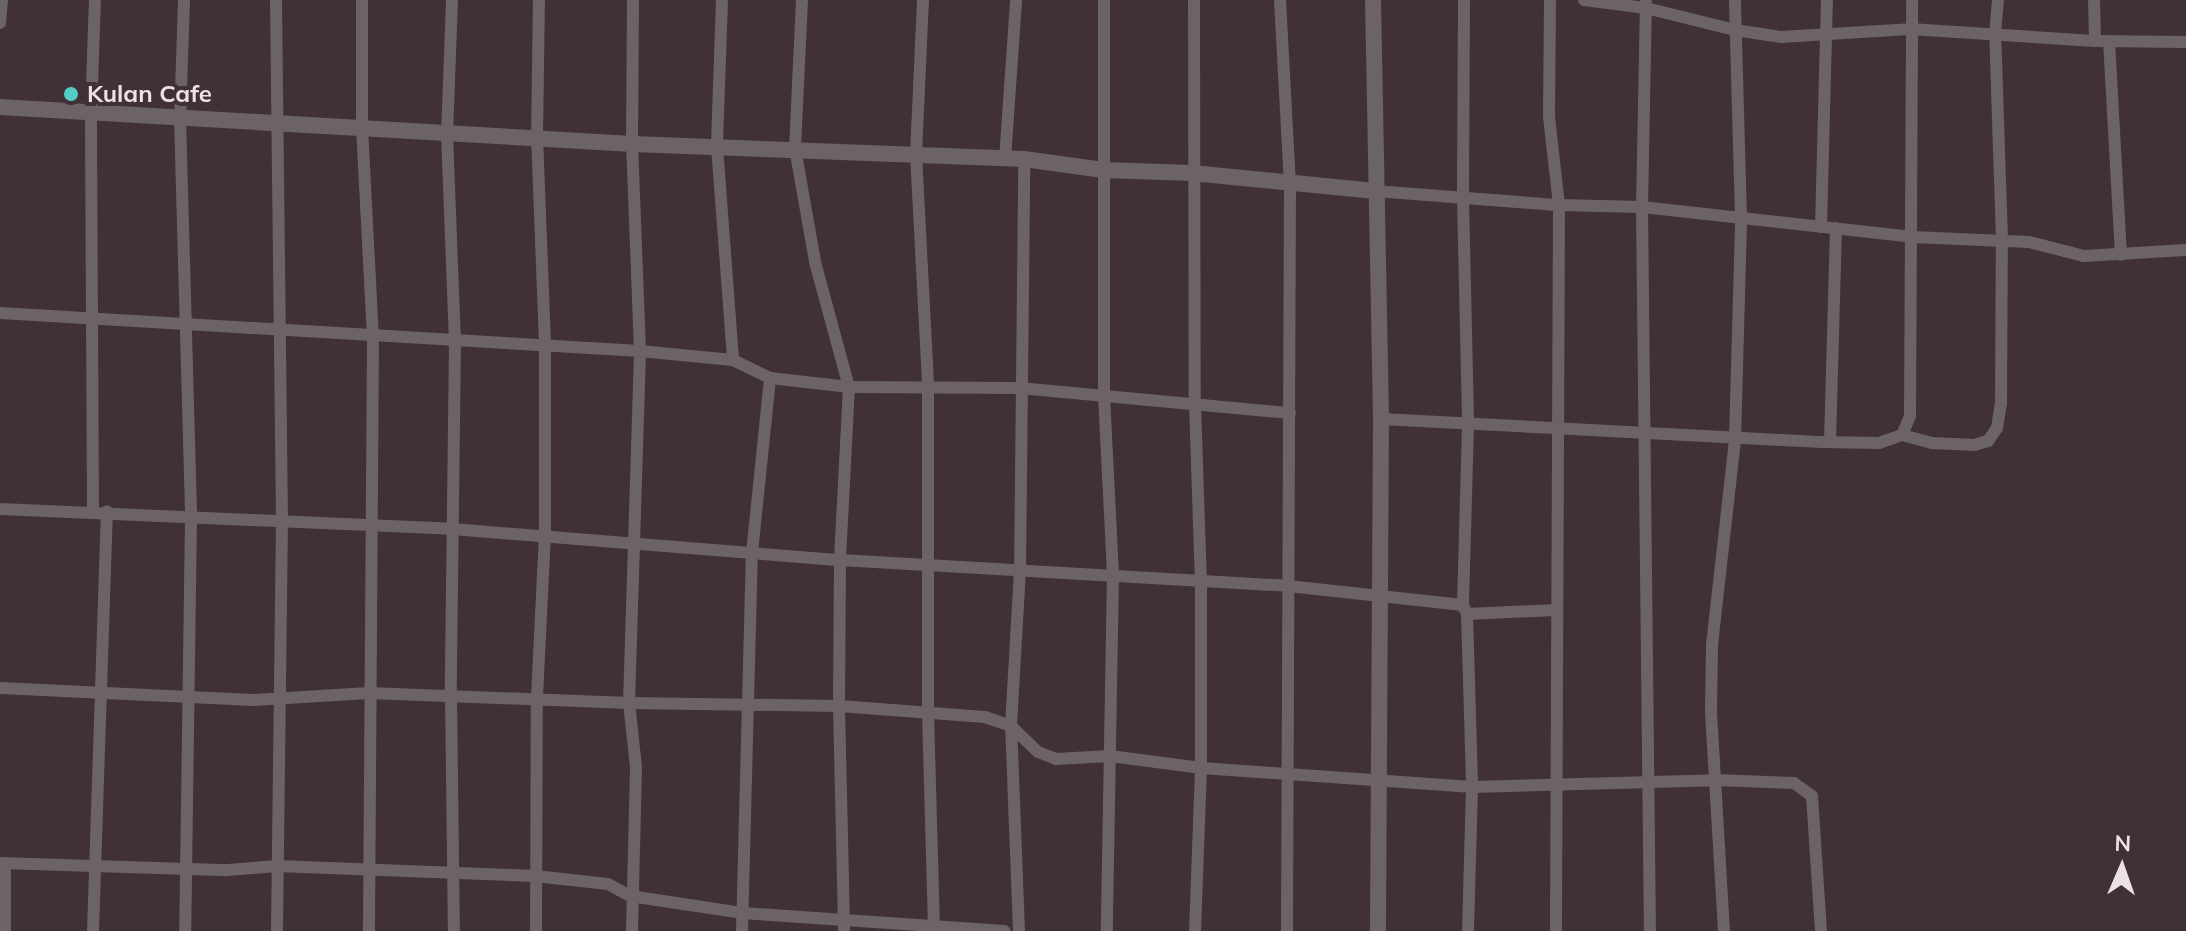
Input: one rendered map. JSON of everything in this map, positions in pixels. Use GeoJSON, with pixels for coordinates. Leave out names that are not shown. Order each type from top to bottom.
{"type":"FeatureCollection","features":[{"type":"Feature","properties":{"kind":"street"},"geometry":{"type":"LineString","coordinates":[[0,23],[2,0]]}},
{"type":"Feature","properties":{"kind":"street"},"geometry":{"type":"LineString","coordinates":[[93,511],[91,113],[95,0]]}},
{"type":"Feature","properties":{"kind":"street"},"geometry":{"type":"LineString","coordinates":[[184,0],[180,118],[191,517],[185,931]]}},
{"type":"Feature","properties":{"kind":"street"},"geometry":{"type":"LineString","coordinates":[[276,0],[277,327],[282,520],[277,931]]}},
{"type":"Feature","properties":{"kind":"street"},"geometry":{"type":"LineString","coordinates":[[362,0],[362,128],[373,337],[369,931]]}},
{"type":"Feature","properties":{"kind":"street"},"geometry":{"type":"LineString","coordinates":[[452,0],[447,134],[455,342],[451,694],[454,931]]}},
{"type":"Feature","properties":{"kind":"street"},"geometry":{"type":"LineString","coordinates":[[536,931],[537,697],[545,536],[545,344],[537,139],[539,0]]}},
{"type":"Feature","properties":{"kind":"street"},"geometry":{"type":"LineString","coordinates":[[632,931],[630,896],[636,767],[629,703],[640,351],[632,144],[633,0]]}},
{"type":"Feature","properties":{"kind":"street"},"geometry":{"type":"LineString","coordinates":[[722,0],[717,146],[733,360]]}},
{"type":"Feature","properties":{"kind":"street"},"geometry":{"type":"LineString","coordinates":[[802,0],[795,148],[819,277],[849,387],[840,560],[839,706],[844,926]]}},
{"type":"Feature","properties":{"kind":"street"},"geometry":{"type":"LineString","coordinates":[[923,0],[916,154],[928,386],[928,713],[934,925]]}},
{"type":"Feature","properties":{"kind":"street"},"geometry":{"type":"LineString","coordinates":[[1005,159],[1016,0]]}},
{"type":"Feature","properties":{"kind":"street"},"geometry":{"type":"LineString","coordinates":[[1104,0],[1104,396],[1113,574],[1107,931]]}},
{"type":"Feature","properties":{"kind":"street"},"geometry":{"type":"LineString","coordinates":[[1194,0],[1192,173],[1201,581],[1201,768],[1195,931]]}},
{"type":"Feature","properties":{"kind":"street"},"geometry":{"type":"LineString","coordinates":[[1280,0],[1290,182],[1287,931]]}},
{"type":"Feature","properties":{"kind":"street"},"geometry":{"type":"LineString","coordinates":[[1373,0],[1381,419],[1378,931]]}},
{"type":"Feature","properties":{"kind":"street"},"geometry":{"type":"LineString","coordinates":[[1464,0],[1463,199],[1468,425],[1465,610],[1472,787],[1468,931]]}},
{"type":"Feature","properties":{"kind":"street"},"geometry":{"type":"LineString","coordinates":[[1550,0],[1549,117],[1559,205],[1556,931]]}},
{"type":"Feature","properties":{"kind":"street"},"geometry":{"type":"LineString","coordinates":[[1584,0],[1646,4],[1735,30],[1781,37],[1826,37],[1910,29],[2102,41],[2186,42]]}},
{"type":"Feature","properties":{"kind":"street"},"geometry":{"type":"LineString","coordinates":[[1724,931],[1711,710],[1712,645],[1735,439],[1741,218],[1735,0]]}},
{"type":"Feature","properties":{"kind":"street"},"geometry":{"type":"LineString","coordinates":[[1821,227],[1827,0]]}},
{"type":"Feature","properties":{"kind":"street"},"geometry":{"type":"LineString","coordinates":[[1902,435],[1910,416],[1912,0]]}},
{"type":"Feature","properties":{"kind":"street"},"geometry":{"type":"LineString","coordinates":[[1381,419],[1735,439],[1879,443],[1902,435],[1932,443],[1974,445],[1988,441],[1997,428],[2001,404],[2002,240],[1995,34],[1998,0]]}},
{"type":"Feature","properties":{"kind":"street"},"geometry":{"type":"LineString","coordinates":[[2094,0],[2102,41],[2121,255]]}},
{"type":"Feature","properties":{"kind":"street"},"geometry":{"type":"LineString","coordinates":[[1646,4],[1642,207],[1650,931]]}},
{"type":"Feature","properties":{"kind":"street"},"geometry":{"type":"LineString","coordinates":[[0,107],[632,144],[1024,159],[1103,170],[1192,173],[1463,199],[1642,207],[1912,237],[2029,242],[2084,256],[2186,250]]}},
{"type":"Feature","properties":{"kind":"street"},"geometry":{"type":"LineString","coordinates":[[1019,931],[1011,726],[1020,572],[1019,388],[1024,159]]}},
{"type":"Feature","properties":{"kind":"street"},"geometry":{"type":"LineString","coordinates":[[1830,442],[1836,228]]}},
{"type":"Feature","properties":{"kind":"street"},"geometry":{"type":"LineString","coordinates":[[0,313],[277,327],[373,337],[640,351],[733,360],[770,378],[849,387],[1019,388],[1290,413]]}},
{"type":"Feature","properties":{"kind":"street"},"geometry":{"type":"LineString","coordinates":[[742,931],[752,553],[770,378]]}},
{"type":"Feature","properties":{"kind":"street"},"geometry":{"type":"LineString","coordinates":[[0,509],[107,511],[452,529],[840,560],[1288,586],[1465,610],[1556,610]]}},
{"type":"Feature","properties":{"kind":"street"},"geometry":{"type":"LineString","coordinates":[[93,931],[107,511]]}},
{"type":"Feature","properties":{"kind":"street"},"geometry":{"type":"LineString","coordinates":[[0,688],[188,699],[253,700],[369,693],[537,697],[629,703],[839,706],[985,717],[1011,726],[1038,752],[1056,759],[1110,756],[1201,768],[1472,787],[1555,782],[1716,780],[1794,783],[1812,796],[1821,931]]}},
{"type":"Feature","properties":{"kind":"street"},"geometry":{"type":"LineString","coordinates":[[5,931],[3,864],[186,868],[277,866],[535,876],[608,884],[630,896],[844,926],[934,925],[1004,931]]}},
{"type":"Feature","properties":{"kind":"place","name":"Kulan Cafe"},"geometry":{"type":"Point","coordinates":[71,94]}}]}
